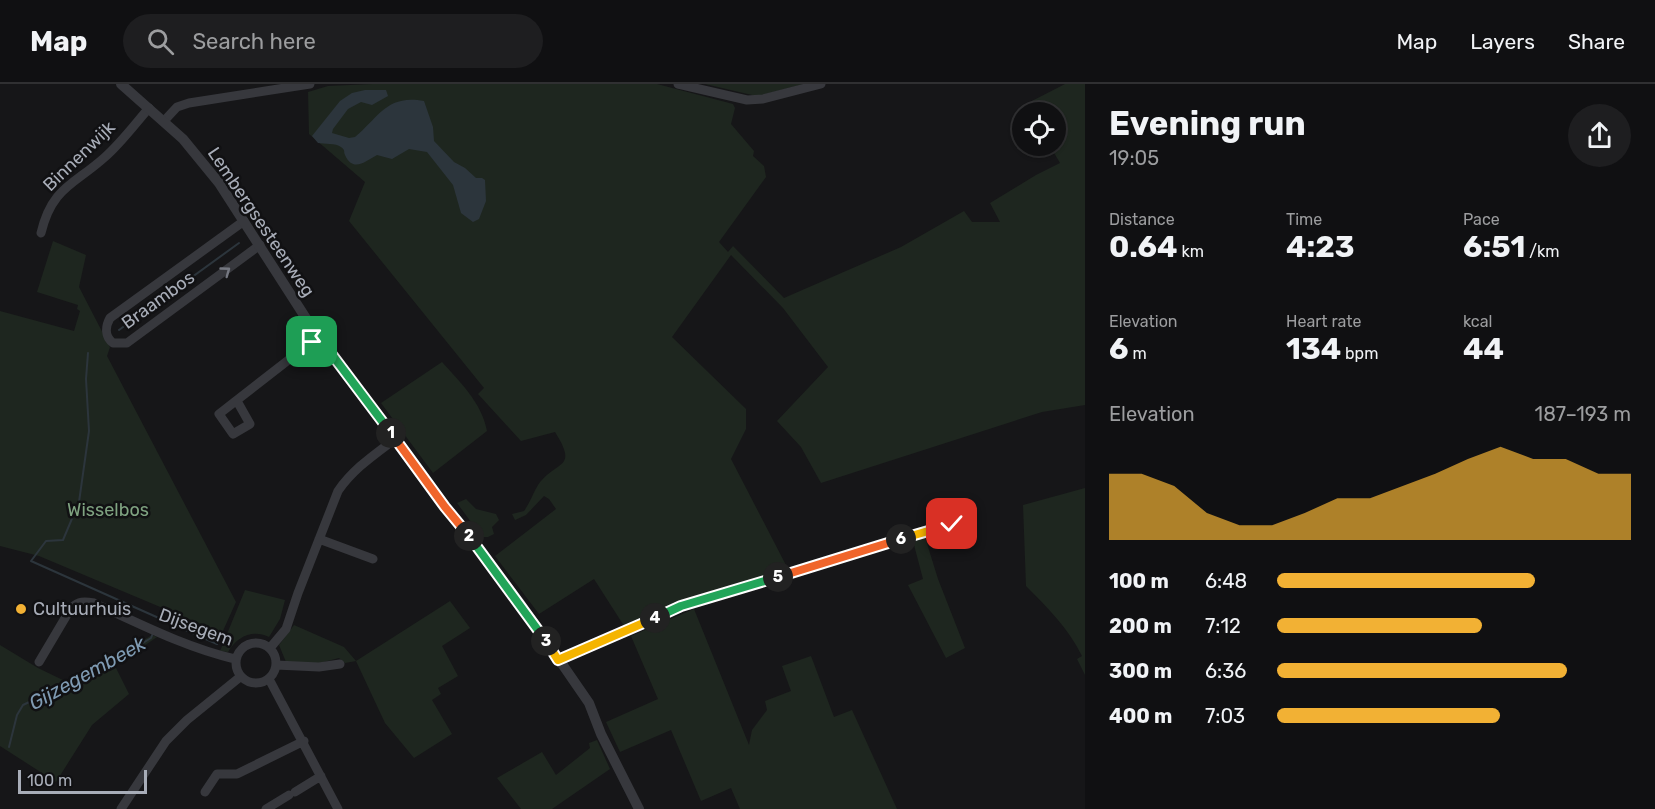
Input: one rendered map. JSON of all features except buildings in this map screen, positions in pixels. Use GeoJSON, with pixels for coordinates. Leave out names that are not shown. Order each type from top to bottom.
{"type":"FeatureCollection","features":[{"type":"Feature","properties":{"kind":"street","name":"Lembergsesteenweg"},"geometry":{"type":"LineString","coordinates":[[120,84],[164,121],[199,157],[244,220],[318,336],[513,595],[588,703],[639,809]]}},
{"type":"Feature","properties":{"kind":"street"},"geometry":{"type":"LineString","coordinates":[[164,121],[177,107],[189,103],[310,84]]}},
{"type":"Feature","properties":{"kind":"street"},"geometry":{"type":"LineString","coordinates":[[678,84],[747,100],[763,99],[821,84]]}},
{"type":"Feature","properties":{"kind":"street","name":"Binnenwijk"},"geometry":{"type":"LineString","coordinates":[[41,233],[45,218],[56,197],[72,181],[107,156],[149,108]]}},
{"type":"Feature","properties":{"kind":"street","name":"Braambos"},"geometry":{"type":"LineString","coordinates":[[244,220],[110,318],[106,331],[108,338],[118,345],[127,343],[260,245]]}},
{"type":"Feature","properties":{"kind":"street"},"geometry":{"type":"LineString","coordinates":[[237,401],[318,336]]}},
{"type":"Feature","properties":{"kind":"street"},"geometry":{"type":"LineString","coordinates":[[270,648],[286,629],[338,491],[346,478],[395,439]]}},
{"type":"Feature","properties":{"kind":"street"},"geometry":{"type":"LineString","coordinates":[[558,660],[681,606],[952,524]]}},
{"type":"Feature","properties":{"kind":"street"},"geometry":{"type":"LineString","coordinates":[[320,539],[373,559]]}},
{"type":"Feature","properties":{"kind":"street","name":"Dijsegem"},"geometry":{"type":"LineString","coordinates":[[39,662],[71,608],[78,602],[86,601],[218,655],[235,659]]}},
{"type":"Feature","properties":{"kind":"street"},"geometry":{"type":"LineString","coordinates":[[251,643],[270,648],[275,656],[276,664],[269,679],[253,684],[240,677],[235,665],[239,651],[251,643]]}},
{"type":"Feature","properties":{"kind":"street"},"geometry":{"type":"LineString","coordinates":[[276,664],[319,667],[340,664]]}},
{"type":"Feature","properties":{"kind":"street"},"geometry":{"type":"LineString","coordinates":[[121,809],[166,741],[187,720],[240,677]]}},
{"type":"Feature","properties":{"kind":"street"},"geometry":{"type":"LineString","coordinates":[[269,679],[338,809]]}},
{"type":"Feature","properties":{"kind":"street"},"geometry":{"type":"LineString","coordinates":[[205,792],[217,774],[237,774],[303,741]]}},
{"type":"Feature","properties":{"kind":"street"},"geometry":{"type":"LineString","coordinates":[[266,809],[321,776]]}},
{"type":"Feature","properties":{"kind":"green space"},"geometry":{"type":"Polygon","coordinates":[[[657,84],[733,104],[735,108],[731,124],[754,151],[753,156],[764,166],[766,177],[719,242],[728,252],[733,246],[784,298],[901,247],[964,211],[972,222],[1000,222],[990,203],[1060,163],[1056,156],[1066,156],[1066,102],[1030,102],[1065,84],[1085,84],[1085,405],[1042,412],[821,483],[801,447],[777,421],[828,367],[783,308],[731,255],[672,337],[746,409],[746,429],[731,459],[789,571],[626,629],[594,579],[539,614],[495,556],[556,509],[544,496],[526,515],[515,520],[512,514],[524,511],[538,485],[565,459],[562,444],[555,432],[521,441],[478,394],[484,388],[349,221],[365,182],[309,134],[308,92],[328,86],[657,84]]]}},
{"type":"Feature","properties":{"kind":"green space"},"geometry":{"type":"Polygon","coordinates":[[[705,84],[804,84],[762,95],[752,95],[705,84]]]}},
{"type":"Feature","properties":{"kind":"green space","name":"Wisselbos"},"geometry":{"type":"Polygon","coordinates":[[[53,241],[86,255],[79,287],[110,347],[107,356],[236,602],[222,633],[39,556],[0,546],[0,311],[74,331],[80,311],[77,309],[78,305],[37,292],[53,241]]]}},
{"type":"Feature","properties":{"kind":"green space"},"geometry":{"type":"Polygon","coordinates":[[[442,362],[475,402],[487,431],[433,473],[381,403],[442,362]]]}},
{"type":"Feature","properties":{"kind":"green space"},"geometry":{"type":"Polygon","coordinates":[[[1085,488],[1085,675],[1077,659],[1082,656],[1070,636],[1050,610],[1026,586],[1023,505],[1085,488]]]}},
{"type":"Feature","properties":{"kind":"green space"},"geometry":{"type":"Polygon","coordinates":[[[466,499],[476,509],[496,514],[499,520],[492,527],[494,534],[482,537],[457,503],[466,499]]]}},
{"type":"Feature","properties":{"kind":"green space"},"geometry":{"type":"Polygon","coordinates":[[[925,537],[938,579],[965,648],[946,658],[908,585],[923,579],[913,541],[925,537]]]}},
{"type":"Feature","properties":{"kind":"green space"},"geometry":{"type":"Polygon","coordinates":[[[245,590],[285,600],[280,619],[269,637],[251,634],[236,642],[228,652],[220,651],[245,590]]]}},
{"type":"Feature","properties":{"kind":"green space"},"geometry":{"type":"Polygon","coordinates":[[[450,601],[470,628],[442,646],[458,676],[438,688],[441,694],[432,700],[452,734],[414,758],[385,723],[356,661],[450,601]]]}},
{"type":"Feature","properties":{"kind":"green space"},"geometry":{"type":"Polygon","coordinates":[[[694,609],[749,745],[752,730],[767,710],[765,701],[791,691],[782,666],[811,656],[834,717],[852,710],[897,809],[740,809],[731,788],[701,801],[671,730],[620,752],[606,722],[658,699],[631,636],[694,609]]]}},
{"type":"Feature","properties":{"kind":"green space"},"geometry":{"type":"Polygon","coordinates":[[[294,625],[344,647],[356,661],[345,663],[339,658],[316,664],[286,662],[279,645],[294,625]]]}},
{"type":"Feature","properties":{"kind":"green space"},"geometry":{"type":"Polygon","coordinates":[[[152,635],[157,637],[115,666],[129,694],[92,725],[56,782],[0,746],[0,645],[67,682],[99,667],[152,635]]]}},
{"type":"Feature","properties":{"kind":"green space"},"geometry":{"type":"Polygon","coordinates":[[[597,740],[610,769],[552,809],[521,809],[497,778],[542,752],[556,775],[590,748],[589,743],[597,740]]]}},
{"type":"Feature","properties":{"kind":"shaded area"},"geometry":{"type":"Polygon","coordinates":[[[365,90],[386,90],[388,96],[372,105],[361,102],[348,109],[332,133],[349,138],[355,137],[392,104],[411,100],[424,101],[433,127],[434,141],[454,162],[476,178],[485,180],[486,201],[479,219],[473,222],[461,213],[453,185],[427,152],[409,149],[392,159],[377,155],[356,164],[348,160],[344,150],[339,146],[318,143],[312,136],[340,101],[352,93],[365,90]]]}},
{"type":"Feature","properties":{"kind":"waterway"},"geometry":{"type":"LineString","coordinates":[[119,330],[239,243]]}},
{"type":"Feature","properties":{"kind":"waterway"},"geometry":{"type":"LineString","coordinates":[[88,353],[86,379],[89,431],[79,502],[63,540],[46,541],[31,561],[217,644]]}},
{"type":"Feature","properties":{"kind":"waterway","name":"Gijzegembeek"},"geometry":{"type":"LineString","coordinates":[[9,747],[17,715],[23,705],[110,663],[151,638],[153,633]]}},
{"type":"Feature","properties":{"kind":"place","name":"Cultuurhuis"},"geometry":{"type":"Point","coordinates":[21,609]}},
{"type":"Feature","properties":{"kind":"route"},"geometry":{"type":"LineString","coordinates":[[312,342],[318,336],[519,603],[558,660],[681,606],[952,524]]}}]}
